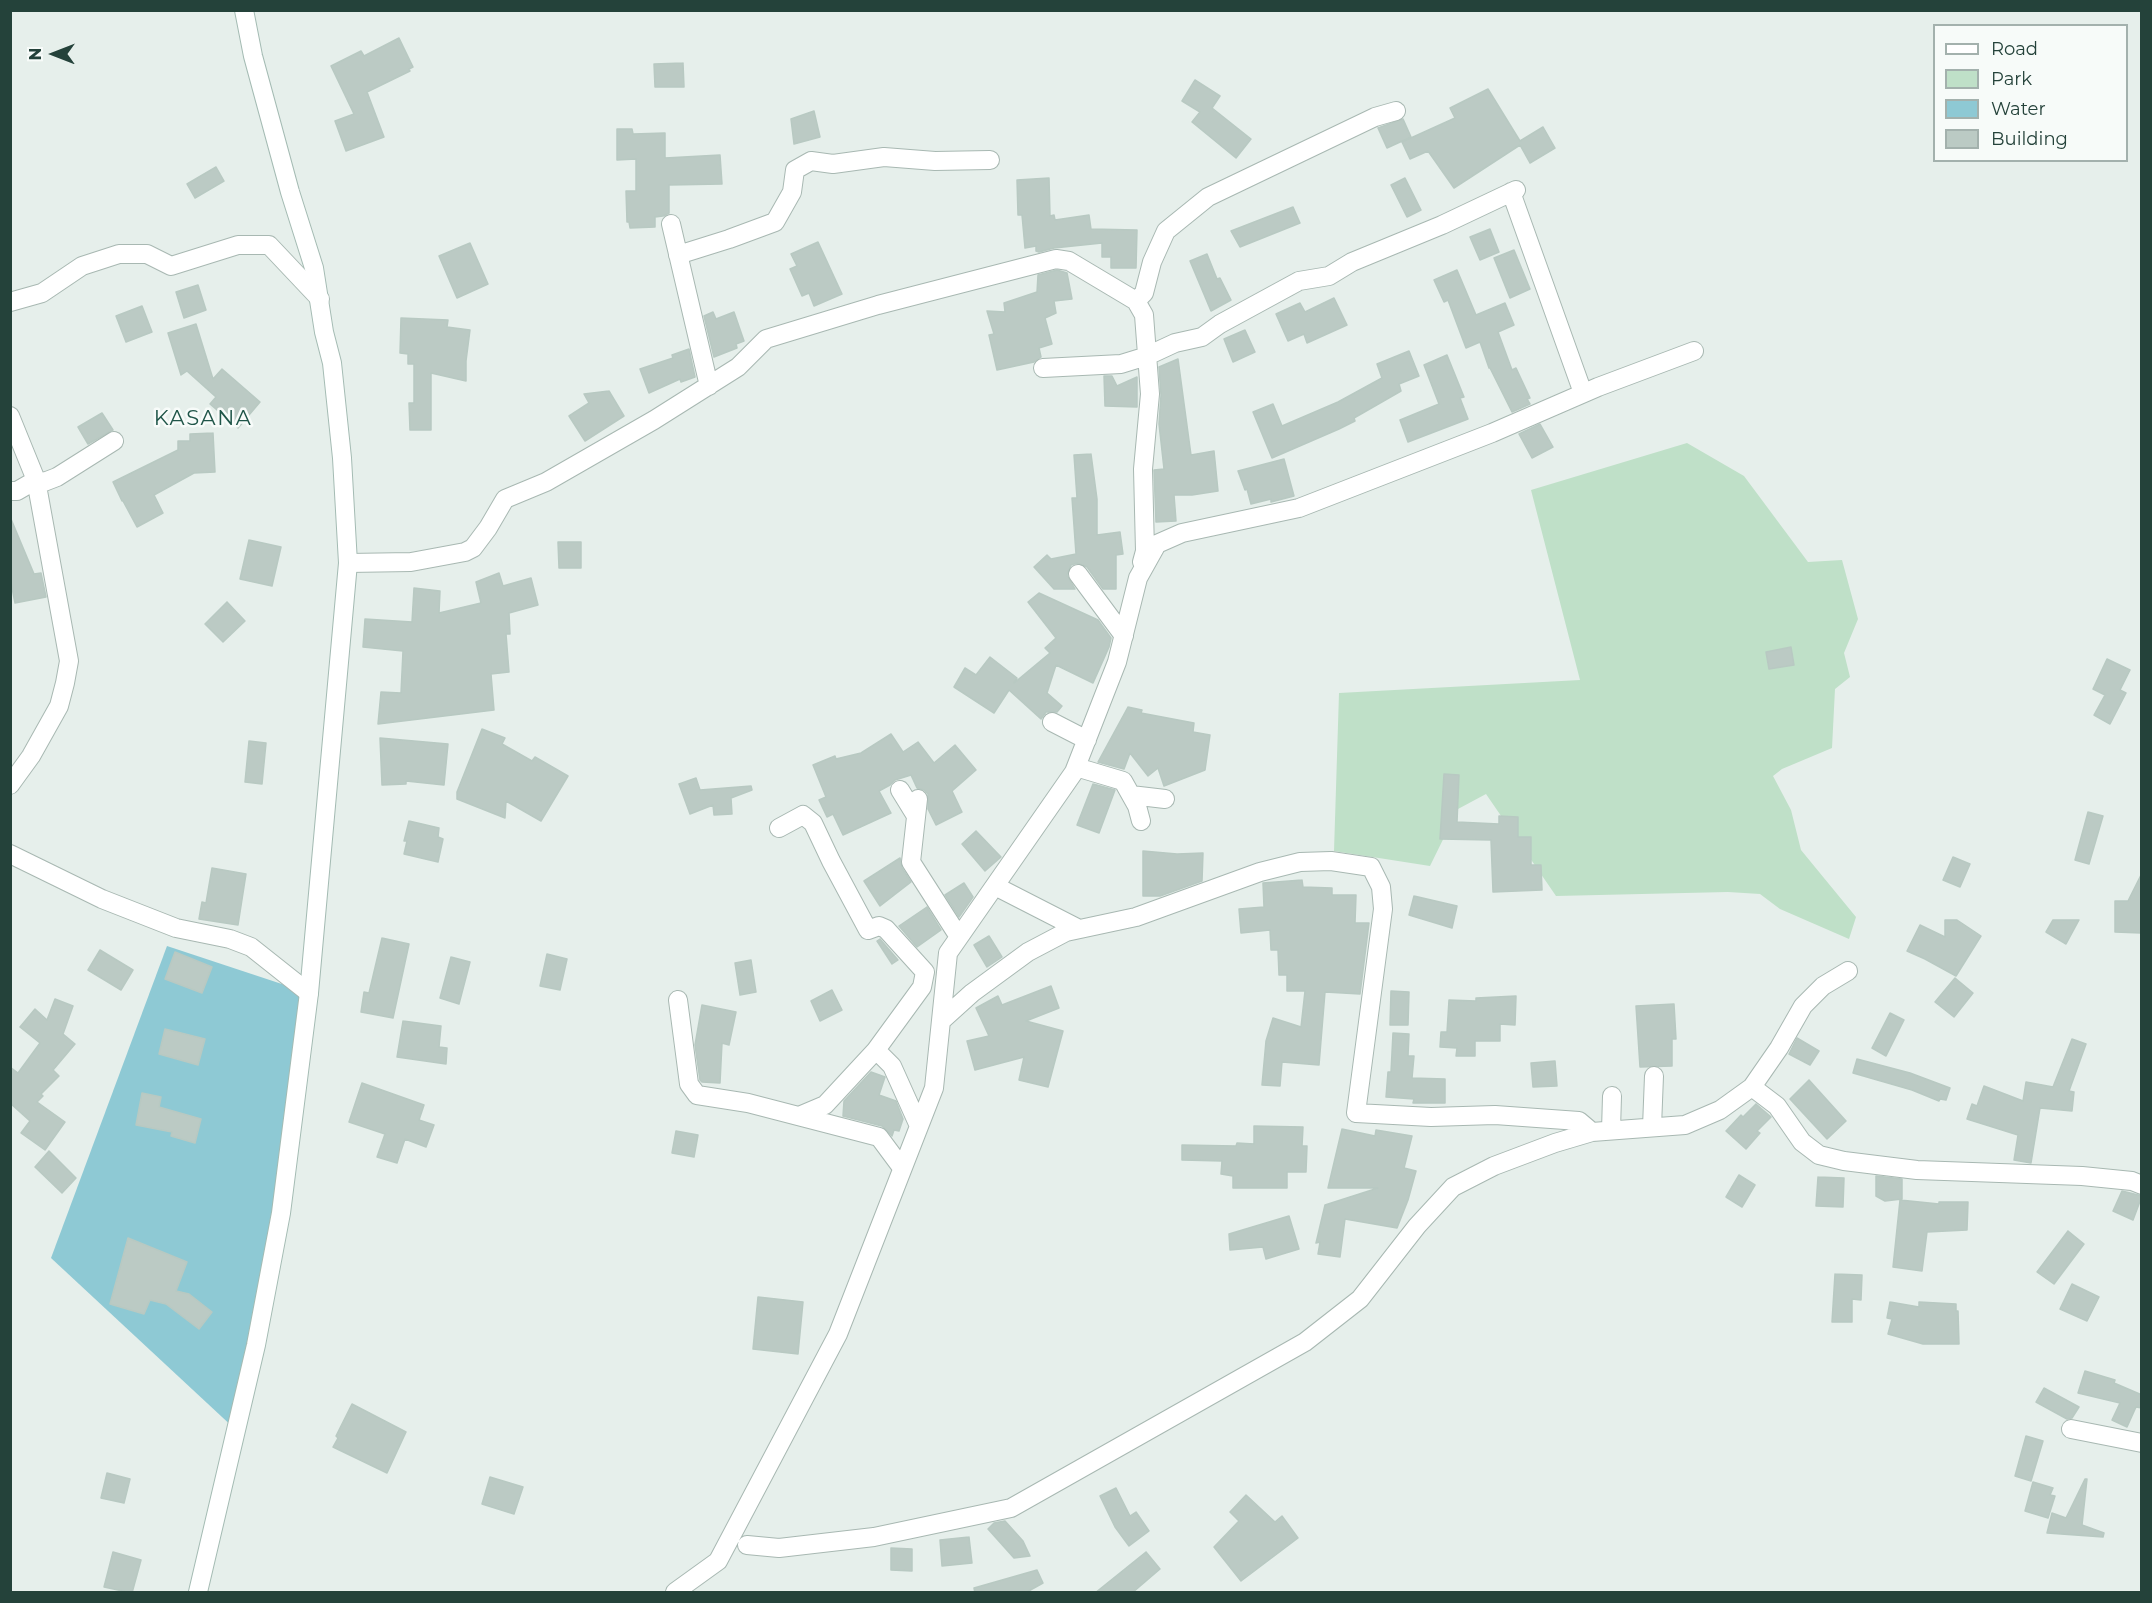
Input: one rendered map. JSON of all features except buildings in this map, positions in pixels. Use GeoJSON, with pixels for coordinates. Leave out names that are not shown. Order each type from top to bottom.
{"type":"FeatureCollection","features":[{"type":"Feature","properties":{"kind":"street"},"geometry":{"type":"LineString","coordinates":[[198,1593],[256,1346],[281,1214],[309,993],[348,563],[342,458],[332,363],[324,332],[320,299],[314,268],[290,192],[253,56],[244,10]]}},
{"type":"Feature","properties":{"kind":"street"},"geometry":{"type":"LineString","coordinates":[[1136,301],[1144,293],[1152,262],[1166,231],[1208,197],[1375,117],[1396,111]]}},
{"type":"Feature","properties":{"kind":"street"},"geometry":{"type":"LineString","coordinates":[[678,255],[775,222],[792,192],[795,170],[811,161],[833,164],[884,157],[935,161],[990,160]]}},
{"type":"Feature","properties":{"kind":"street"},"geometry":{"type":"LineString","coordinates":[[1043,368],[1121,364],[1147,356],[1175,343],[1202,337],[1220,324],[1299,281],[1329,276],[1352,262],[1442,225],[1513,191],[1583,393]]}},
{"type":"Feature","properties":{"kind":"street"},"geometry":{"type":"LineString","coordinates":[[671,224],[709,386]]}},
{"type":"Feature","properties":{"kind":"street"},"geometry":{"type":"LineString","coordinates":[[10,302],[42,293],[82,266],[118,254],[147,254],[171,266],[238,245],[269,245],[320,299]]}},
{"type":"Feature","properties":{"kind":"street"},"geometry":{"type":"LineString","coordinates":[[348,563],[411,562],[465,552],[473,548],[505,499],[546,482],[654,420],[738,368],[766,339],[878,305],[1056,259],[1069,261],[1136,301],[1144,315],[1150,394],[1143,469],[1145,550],[1117,662],[1076,767],[948,956],[933,1088],[838,1334],[718,1561],[675,1593]]}},
{"type":"Feature","properties":{"kind":"street"},"geometry":{"type":"LineString","coordinates":[[1138,578],[1157,544],[1182,533],[1299,508],[1492,433],[1583,393],[1694,351]]}},
{"type":"Feature","properties":{"kind":"street"},"geometry":{"type":"LineString","coordinates":[[10,416],[36,480],[69,661],[66,683],[59,706],[31,756],[10,785]]}},
{"type":"Feature","properties":{"kind":"street"},"geometry":{"type":"LineString","coordinates":[[10,491],[36,480],[44,482],[57,477],[114,441]]}},
{"type":"Feature","properties":{"kind":"street"},"geometry":{"type":"LineString","coordinates":[[1078,574],[1124,636]]}},
{"type":"Feature","properties":{"kind":"street"},"geometry":{"type":"LineString","coordinates":[[1052,722],[1087,741]]}},
{"type":"Feature","properties":{"kind":"street"},"geometry":{"type":"LineString","coordinates":[[1076,767],[1123,781],[1137,806],[1141,822]]}},
{"type":"Feature","properties":{"kind":"street"},"geometry":{"type":"LineString","coordinates":[[900,790],[917,808],[911,862],[959,937]]}},
{"type":"Feature","properties":{"kind":"street"},"geometry":{"type":"LineString","coordinates":[[1131,795],[1165,799]]}},
{"type":"Feature","properties":{"kind":"street"},"geometry":{"type":"LineString","coordinates":[[779,828],[803,815],[813,823],[868,930],[879,926],[886,929],[925,972],[922,987],[876,1050],[825,1104],[799,1116]]}},
{"type":"Feature","properties":{"kind":"street"},"geometry":{"type":"LineString","coordinates":[[10,854],[102,899],[166,924],[251,947],[309,993]]}},
{"type":"Feature","properties":{"kind":"street"},"geometry":{"type":"LineString","coordinates":[[941,1021],[972,993],[1028,952],[1066,932],[1136,917],[1260,872],[1300,862],[1331,861],[1371,867],[1381,887],[1383,909],[1356,1113],[1431,1117],[1495,1114],[1579,1121],[1592,1132]]}},
{"type":"Feature","properties":{"kind":"street"},"geometry":{"type":"LineString","coordinates":[[995,886],[1079,929]]}},
{"type":"Feature","properties":{"kind":"street"},"geometry":{"type":"LineString","coordinates":[[921,969],[944,952],[948,956]]}},
{"type":"Feature","properties":{"kind":"street"},"geometry":{"type":"LineString","coordinates":[[747,1545],[779,1548],[874,1538],[1011,1508],[1305,1342],[1360,1299],[1411,1234],[1453,1186],[1494,1166],[1592,1132],[1685,1125],[1720,1110],[1752,1087],[1779,1048],[1803,1006],[1823,986],[1848,971]]}},
{"type":"Feature","properties":{"kind":"street"},"geometry":{"type":"LineString","coordinates":[[678,1000],[689,1084],[697,1095],[748,1103],[879,1137],[902,1168]]}},
{"type":"Feature","properties":{"kind":"street"},"geometry":{"type":"LineString","coordinates":[[876,1050],[892,1066],[919,1126]]}},
{"type":"Feature","properties":{"kind":"street"},"geometry":{"type":"LineString","coordinates":[[1652,1127],[1654,1076]]}},
{"type":"Feature","properties":{"kind":"street"},"geometry":{"type":"LineString","coordinates":[[1752,1087],[1777,1106],[1802,1142],[1819,1155],[1844,1161],[1917,1170],[2082,1176],[2132,1181],[2142,1185]]}},
{"type":"Feature","properties":{"kind":"street"},"geometry":{"type":"LineString","coordinates":[[1611,1096],[1611,1130]]}},
{"type":"Feature","properties":{"kind":"street"},"geometry":{"type":"LineString","coordinates":[[2071,1429],[2142,1443]]}},
{"type":"Feature","properties":{"kind":"green space"},"geometry":{"type":"Polygon","coordinates":[[[1687,443],[1744,476],[1808,562],[1842,560],[1858,619],[1844,653],[1850,677],[1835,689],[1832,748],[1782,769],[1773,776],[1791,810],[1801,850],[1856,917],[1849,939],[1780,909],[1760,894],[1728,892],[1556,896],[1486,794],[1458,809],[1430,866],[1334,851],[1339,693],[1580,680],[1531,490],[1687,443]]]}},
{"type":"Feature","properties":{"kind":"water"},"geometry":{"type":"Polygon","coordinates":[[[167,946],[309,993],[236,1430],[51,1258],[167,946]]]}},
{"type":"Feature","properties":{"kind":"district","name":"KASANA"},"geometry":{"type":"Point","coordinates":[203,419]}}]}
